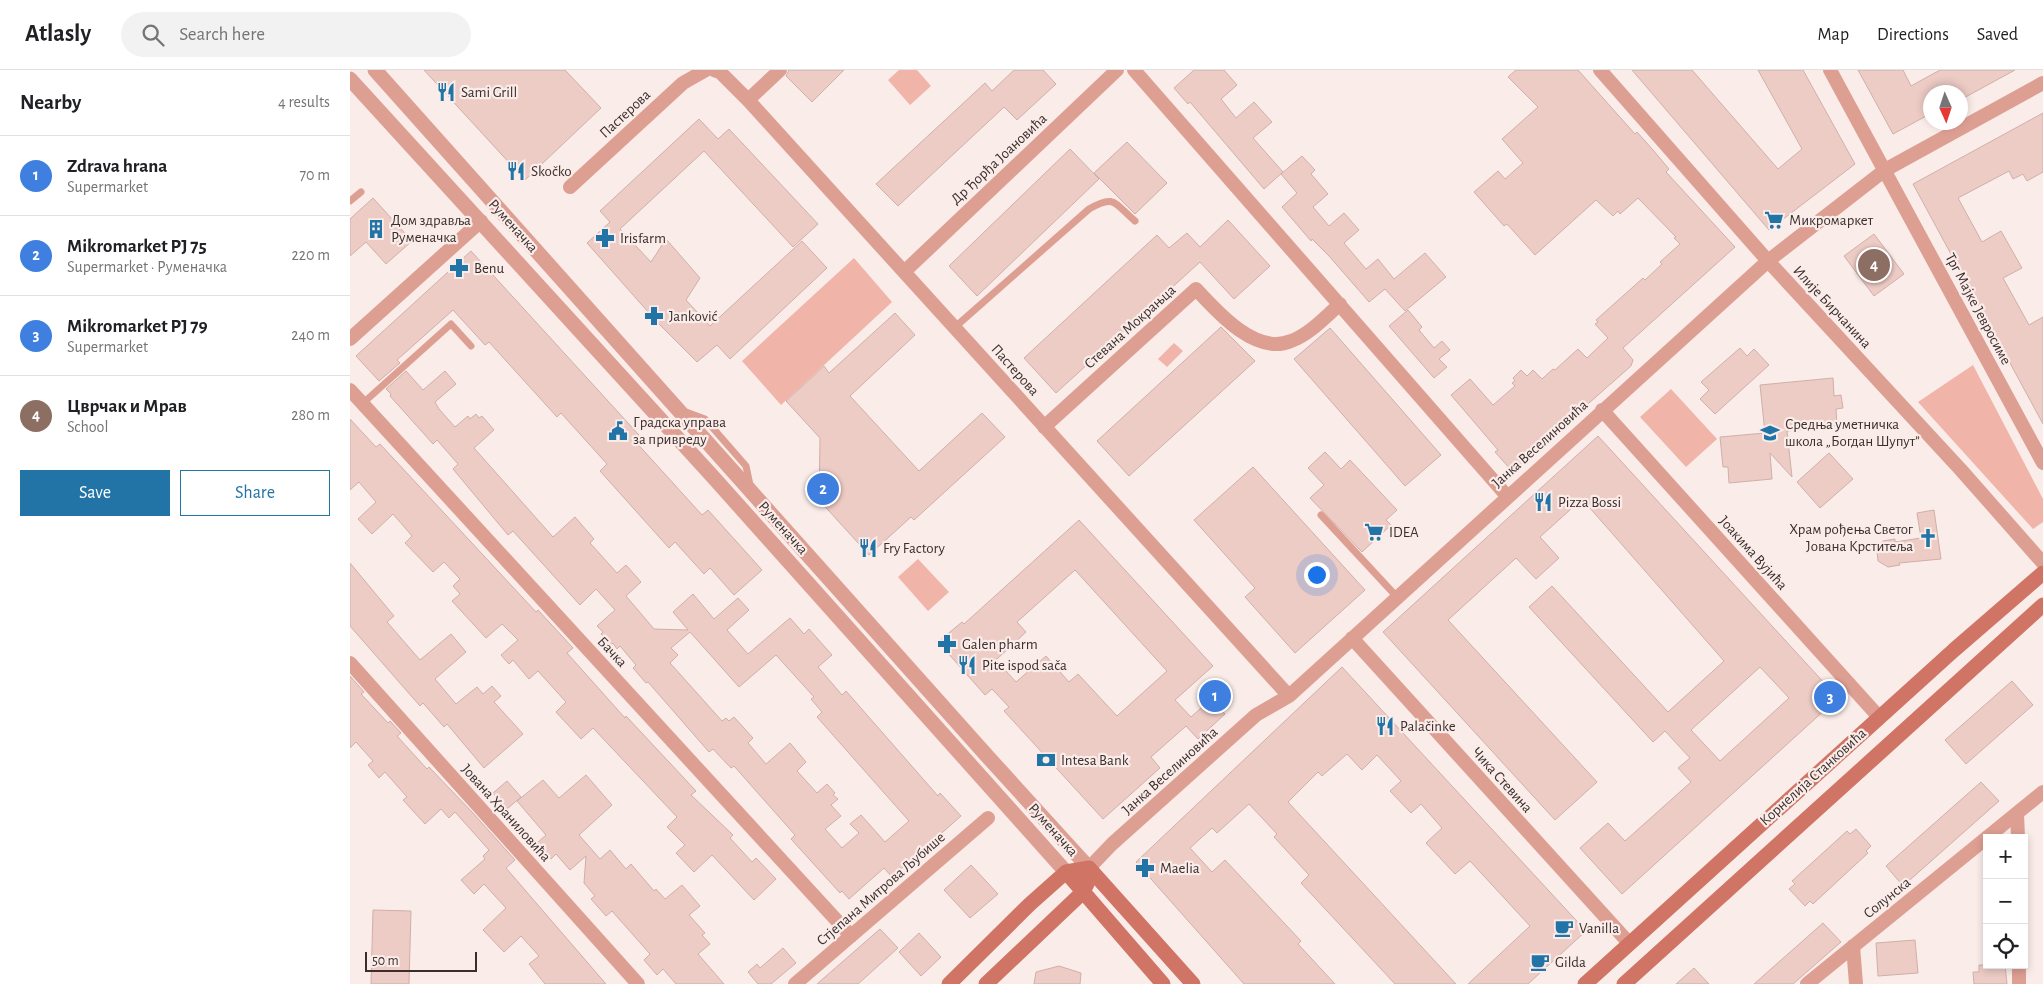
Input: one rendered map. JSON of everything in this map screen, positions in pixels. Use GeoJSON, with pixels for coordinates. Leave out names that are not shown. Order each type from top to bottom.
{"type":"FeatureCollection","features":[{"type":"Feature","properties":{"kind":"main road","name":"Корнелија Станковића"},"geometry":{"type":"LineString","coordinates":[[1585,984],[1880,717],[2043,573]]}},
{"type":"Feature","properties":{"kind":"main road","name":"Корнелија Станковића"},"geometry":{"type":"LineString","coordinates":[[1624,984],[2043,605]]}},
{"type":"Feature","properties":{"kind":"main road"},"geometry":{"type":"LineString","coordinates":[[949,984],[1030,904],[1066,872],[1089,868],[1087,884],[1082,892],[986,984]]}},
{"type":"Feature","properties":{"kind":"main road","name":"Руменачка"},"geometry":{"type":"LineString","coordinates":[[1089,868],[1193,984]]}},
{"type":"Feature","properties":{"kind":"main road","name":"Руменачка"},"geometry":{"type":"LineString","coordinates":[[1066,872],[1163,984]]}},
{"type":"Feature","properties":{"kind":"street","name":"Руменачка"},"geometry":{"type":"LineString","coordinates":[[374,70],[1089,868]]}},
{"type":"Feature","properties":{"kind":"street","name":"Пастерова"},"geometry":{"type":"LineString","coordinates":[[570,187],[682,83],[706,70]]}},
{"type":"Feature","properties":{"kind":"street","name":"Пастерова"},"geometry":{"type":"LineString","coordinates":[[714,70],[720,72],[748,100],[1289,696]]}},
{"type":"Feature","properties":{"kind":"street"},"geometry":{"type":"LineString","coordinates":[[748,100],[780,70]]}},
{"type":"Feature","properties":{"kind":"street","name":"Др Ђорђа Јоановића"},"geometry":{"type":"LineString","coordinates":[[904,272],[1117,70]]}},
{"type":"Feature","properties":{"kind":"street"},"geometry":{"type":"LineString","coordinates":[[1134,70],[1507,496]]}},
{"type":"Feature","properties":{"kind":"street","name":"Илије Бирчанина"},"geometry":{"type":"LineString","coordinates":[[1600,70],[1768,262],[2043,563]]}},
{"type":"Feature","properties":{"kind":"street","name":"Трг Мајке Јевросиме"},"geometry":{"type":"LineString","coordinates":[[1830,70],[2043,462]]}},
{"type":"Feature","properties":{"kind":"street","name":"Руменачка"},"geometry":{"type":"LineString","coordinates":[[350,79],[481,221],[1066,872]]}},
{"type":"Feature","properties":{"kind":"street","name":"Јанка Веселиновића"},"geometry":{"type":"LineString","coordinates":[[1089,868],[1112,844],[1256,715],[1289,696],[1507,496],[1768,262],[1886,170],[2043,83]]}},
{"type":"Feature","properties":{"kind":"street"},"geometry":{"type":"LineString","coordinates":[[350,339],[481,221]]}},
{"type":"Feature","properties":{"kind":"street","name":"Стевана Мокрањца"},"geometry":{"type":"LineString","coordinates":[[1044,427],[1196,289],[1234,327],[1250,337],[1269,344],[1289,342],[1304,335],[1340,304]]}},
{"type":"Feature","properties":{"kind":"street","name":"Бачка"},"geometry":{"type":"LineString","coordinates":[[350,390],[851,936]]}},
{"type":"Feature","properties":{"kind":"street","name":"Јоакима Вујића"},"geometry":{"type":"LineString","coordinates":[[1602,410],[1880,717]]}},
{"type":"Feature","properties":{"kind":"street","name":"Чика Стевина"},"geometry":{"type":"LineString","coordinates":[[1352,638],[1629,944]]}},
{"type":"Feature","properties":{"kind":"street","name":"Јована Храниловића"},"geometry":{"type":"LineString","coordinates":[[350,663],[638,984]]}},
{"type":"Feature","properties":{"kind":"street","name":"Солунска"},"geometry":{"type":"LineString","coordinates":[[1807,984],[2043,792]]}},
{"type":"Feature","properties":{"kind":"street"},"geometry":{"type":"LineString","coordinates":[[2018,813],[2018,834]]}},
{"type":"Feature","properties":{"kind":"street","name":"Стјепана Митрова Љубише"},"geometry":{"type":"LineString","coordinates":[[795,984],[988,818]]}},
{"type":"Feature","properties":{"kind":"street"},"geometry":{"type":"LineString","coordinates":[[1853,946],[1856,984]]}},
{"type":"Feature","properties":{"kind":"street"},"geometry":{"type":"LineString","coordinates":[[2019,969],[2019,984]]}},
{"type":"Feature","properties":{"kind":"lane"},"geometry":{"type":"LineString","coordinates":[[350,201],[361,192]]}},
{"type":"Feature","properties":{"kind":"lane"},"geometry":{"type":"LineString","coordinates":[[954,328],[1089,209],[1105,200],[1112,201],[1135,221]]}},
{"type":"Feature","properties":{"kind":"lane"},"geometry":{"type":"LineString","coordinates":[[362,404],[451,324],[471,346]]}},
{"type":"Feature","properties":{"kind":"lane"},"geometry":{"type":"LineString","coordinates":[[1321,515],[1397,597]]}},
{"type":"Feature","properties":{"kind":"shaded area"},"geometry":{"type":"Polygon","coordinates":[[[899,70],[917,70],[931,86],[910,105],[888,80],[899,70]]]}},
{"type":"Feature","properties":{"kind":"shaded area"},"geometry":{"type":"Polygon","coordinates":[[[854,258],[892,302],[781,405],[742,361],[854,258]]]}},
{"type":"Feature","properties":{"kind":"shaded area"},"geometry":{"type":"Polygon","coordinates":[[[1174,343],[1183,351],[1167,367],[1158,359],[1174,343]]]}},
{"type":"Feature","properties":{"kind":"shaded area"},"geometry":{"type":"Polygon","coordinates":[[[1973,365],[2043,499],[2043,522],[2033,529],[1918,402],[1973,365]]]}},
{"type":"Feature","properties":{"kind":"shaded area"},"geometry":{"type":"Polygon","coordinates":[[[1671,389],[1717,439],[1686,467],[1640,417],[1671,389]]]}},
{"type":"Feature","properties":{"kind":"shaded area"},"geometry":{"type":"Polygon","coordinates":[[[918,559],[949,592],[928,611],[898,577],[918,559]]]}},
{"type":"Feature","properties":{"kind":"building"},"geometry":{"type":"Polygon","coordinates":[[[424,70],[565,70],[601,108],[525,180],[424,70]]]}},
{"type":"Feature","properties":{"kind":"building"},"geometry":{"type":"Polygon","coordinates":[[[789,70],[844,70],[812,102],[786,76],[789,70]]]}},
{"type":"Feature","properties":{"kind":"building"},"geometry":{"type":"Polygon","coordinates":[[[1014,70],[1043,70],[1056,84],[1017,120],[1004,107],[898,206],[876,184],[985,83],[992,91],[1014,70]]]}},
{"type":"Feature","properties":{"kind":"building"},"geometry":{"type":"Polygon","coordinates":[[[1194,70],[1224,70],[1237,85],[1221,99],[1236,118],[1254,102],[1272,122],[1253,138],[1283,172],[1264,189],[1190,102],[1188,104],[1174,88],[1194,70]]]}},
{"type":"Feature","properties":{"kind":"building"},"geometry":{"type":"Polygon","coordinates":[[[1516,70],[1578,70],[1635,134],[1637,132],[1653,150],[1669,169],[1666,172],[1735,247],[1623,348],[1633,360],[1631,366],[1512,471],[1495,452],[1498,450],[1451,395],[1470,379],[1493,405],[1515,386],[1512,383],[1515,381],[1513,378],[1521,370],[1527,376],[1533,370],[1542,379],[1578,349],[1587,358],[1608,338],[1595,324],[1598,322],[1596,320],[1643,278],[1645,280],[1662,264],[1660,262],[1680,244],[1674,238],[1676,237],[1638,198],[1620,214],[1618,211],[1613,216],[1596,200],[1535,255],[1507,224],[1504,226],[1474,192],[1498,171],[1505,179],[1523,163],[1502,139],[1538,107],[1508,77],[1516,70]]]}},
{"type":"Feature","properties":{"kind":"building"},"geometry":{"type":"Polygon","coordinates":[[[1632,70],[1692,70],[1778,169],[1802,149],[1758,70],[1803,70],[1855,164],[1769,230],[1632,70]]]}},
{"type":"Feature","properties":{"kind":"building"},"geometry":{"type":"Polygon","coordinates":[[[1858,70],[1903,70],[1911,86],[1940,70],[2015,70],[1968,96],[1968,85],[1923,85],[1923,118],[1893,134],[1858,70]]]}},
{"type":"Feature","properties":{"kind":"building"},"geometry":{"type":"Polygon","coordinates":[[[2043,113],[2043,172],[2027,181],[2023,174],[2013,179],[2009,171],[1958,198],[1982,242],[2001,231],[2022,268],[2003,278],[2029,325],[2043,317],[2043,424],[1913,184],[2043,113]]]}},
{"type":"Feature","properties":{"kind":"building"},"geometry":{"type":"Polygon","coordinates":[[[699,119],[718,139],[729,129],[818,224],[793,247],[704,151],[620,229],[651,262],[666,239],[700,278],[686,300],[710,326],[802,241],[827,268],[730,359],[717,345],[697,362],[657,322],[587,243],[610,222],[600,211],[699,119]]]}},
{"type":"Feature","properties":{"kind":"building"},"geometry":{"type":"Polygon","coordinates":[[[1127,142],[1167,183],[1135,214],[1094,173],[1127,142]]]}},
{"type":"Feature","properties":{"kind":"building"},"geometry":{"type":"Polygon","coordinates":[[[1070,149],[1099,179],[977,296],[949,266],[1070,149]]]}},
{"type":"Feature","properties":{"kind":"building"},"geometry":{"type":"Polygon","coordinates":[[[1302,156],[1315,170],[1311,174],[1328,194],[1313,207],[1329,226],[1344,213],[1359,230],[1344,243],[1366,269],[1378,259],[1394,279],[1425,253],[1446,277],[1405,311],[1385,289],[1369,302],[1329,256],[1312,239],[1311,241],[1282,207],[1297,193],[1281,174],[1302,156]]]}},
{"type":"Feature","properties":{"kind":"building","name":"Дом здравља Руменачка"},"geometry":{"type":"Polygon","coordinates":[[[373,198],[412,241],[386,264],[366,242],[350,256],[350,219],[373,198]]]}},
{"type":"Feature","properties":{"kind":"building"},"geometry":{"type":"Polygon","coordinates":[[[1228,220],[1270,266],[1234,299],[1200,262],[1056,393],[1024,358],[1157,235],[1169,248],[1187,233],[1200,247],[1228,220]]]}},
{"type":"Feature","properties":{"kind":"building"},"geometry":{"type":"Polygon","coordinates":[[[1874,234],[1904,274],[1874,296],[1844,256],[1874,234]]]}},
{"type":"Feature","properties":{"kind":"building"},"geometry":{"type":"Polygon","coordinates":[[[471,251],[639,435],[634,440],[702,515],[708,510],[762,570],[734,595],[710,568],[704,574],[675,542],[669,548],[600,471],[607,464],[561,413],[557,417],[489,342],[485,345],[453,310],[397,360],[400,363],[379,381],[356,356],[471,251]]]}},
{"type":"Feature","properties":{"kind":"building"},"geometry":{"type":"Polygon","coordinates":[[[1408,310],[1422,327],[1419,330],[1434,348],[1442,341],[1450,350],[1439,359],[1447,367],[1434,378],[1389,326],[1408,310]]]}},
{"type":"Feature","properties":{"kind":"building"},"geometry":{"type":"Polygon","coordinates":[[[895,313],[915,335],[850,396],[919,471],[982,413],[1005,437],[914,520],[911,517],[869,555],[819,500],[820,438],[786,401],[824,366],[829,373],[895,313]]]}},
{"type":"Feature","properties":{"kind":"building"},"geometry":{"type":"Polygon","coordinates":[[[1221,327],[1255,361],[1129,476],[1097,441],[1221,327]]]}},
{"type":"Feature","properties":{"kind":"building"},"geometry":{"type":"Polygon","coordinates":[[[1330,328],[1441,455],[1405,486],[1294,359],[1330,328]]]}},
{"type":"Feature","properties":{"kind":"building"},"geometry":{"type":"Polygon","coordinates":[[[1740,348],[1747,356],[1754,349],[1769,365],[1715,414],[1700,399],[1709,390],[1701,382],[1740,348]]]}},
{"type":"Feature","properties":{"kind":"building"},"geometry":{"type":"Polygon","coordinates":[[[406,371],[423,390],[445,371],[456,384],[435,402],[439,409],[455,427],[468,416],[470,419],[476,414],[479,418],[482,416],[494,430],[474,448],[553,537],[575,517],[594,539],[590,543],[617,573],[626,565],[641,582],[626,596],[654,629],[688,630],[673,612],[693,594],[714,619],[738,598],[749,610],[727,630],[748,654],[790,618],[804,634],[809,629],[832,655],[818,667],[842,695],[846,691],[938,796],[940,793],[961,816],[892,877],[884,868],[849,899],[842,891],[840,893],[791,839],[795,835],[734,766],[731,768],[713,749],[709,752],[648,682],[646,683],[633,668],[636,665],[620,646],[617,649],[613,643],[611,645],[601,634],[603,632],[597,626],[615,610],[596,589],[580,605],[513,531],[508,535],[453,469],[458,464],[437,440],[433,444],[390,396],[391,394],[386,389],[406,371]],[[690,632],[671,648],[678,655],[670,663],[722,721],[726,718],[729,721],[734,717],[753,738],[748,743],[766,764],[790,743],[806,762],[797,771],[817,793],[827,784],[835,793],[833,795],[838,799],[831,805],[841,816],[825,829],[842,848],[859,833],[850,824],[861,815],[885,842],[909,821],[817,717],[822,712],[811,699],[814,697],[776,655],[739,687],[690,632]]]}},
{"type":"Feature","properties":{"kind":"building"},"geometry":{"type":"Polygon","coordinates":[[[1833,378],[1834,396],[1841,395],[1843,408],[1836,409],[1837,426],[1787,431],[1792,477],[1770,453],[1772,479],[1729,483],[1728,467],[1723,467],[1720,437],[1765,433],[1760,385],[1833,378]]]}},
{"type":"Feature","properties":{"kind":"building"},"geometry":{"type":"Polygon","coordinates":[[[350,419],[376,447],[380,444],[536,612],[538,610],[573,648],[567,653],[625,718],[626,716],[696,791],[691,795],[733,835],[730,838],[752,862],[756,858],[776,879],[754,900],[712,855],[694,872],[676,853],[685,845],[667,827],[677,817],[593,728],[581,739],[556,712],[566,702],[538,671],[529,679],[513,660],[509,664],[501,655],[518,640],[502,624],[486,638],[452,601],[460,594],[453,586],[460,579],[444,562],[433,572],[405,543],[412,536],[393,514],[372,534],[358,519],[376,502],[359,482],[350,490],[350,419]]]}},
{"type":"Feature","properties":{"kind":"building"},"geometry":{"type":"Polygon","coordinates":[[[1598,436],[1838,698],[1622,894],[1580,848],[1608,823],[1625,841],[1691,782],[1678,768],[1690,758],[1665,731],[1653,742],[1529,607],[1552,586],[1668,712],[1724,661],[1582,499],[1540,537],[1559,558],[1536,579],[1516,558],[1448,620],[1597,782],[1555,820],[1383,632],[1598,436]],[[1760,667],[1691,730],[1720,761],[1789,698],[1760,667]]]}},
{"type":"Feature","properties":{"kind":"building"},"geometry":{"type":"Polygon","coordinates":[[[1325,452],[1341,469],[1350,460],[1397,510],[1386,520],[1391,525],[1362,552],[1310,498],[1324,485],[1308,468],[1325,452]]]}},
{"type":"Feature","properties":{"kind":"building"},"geometry":{"type":"Polygon","coordinates":[[[1829,453],[1853,479],[1820,508],[1797,482],[1829,453]]]}},
{"type":"Feature","properties":{"kind":"building"},"geometry":{"type":"Polygon","coordinates":[[[1253,467],[1365,590],[1295,653],[1245,597],[1255,588],[1194,520],[1253,467]]]}},
{"type":"Feature","properties":{"kind":"building","name":"Храм рођења Светог Јована Крститеља"},"geometry":{"type":"Polygon","coordinates":[[[1934,510],[1941,559],[1899,563],[1900,565],[1888,567],[1878,561],[1877,551],[1883,541],[1895,539],[1895,542],[1921,538],[1917,513],[1934,510]]]}},
{"type":"Feature","properties":{"kind":"building"},"geometry":{"type":"Polygon","coordinates":[[[1079,520],[1213,666],[1175,700],[1191,717],[1211,699],[1225,714],[1198,739],[1186,726],[1151,757],[1160,768],[1103,819],[1004,711],[1009,707],[992,689],[985,695],[938,642],[962,622],[964,624],[1079,520]],[[1075,570],[1017,622],[1026,632],[996,660],[1016,682],[1046,656],[1069,682],[1078,674],[1117,716],[1167,671],[1075,570]]]}},
{"type":"Feature","properties":{"kind":"building"},"geometry":{"type":"Polygon","coordinates":[[[350,563],[394,616],[387,622],[420,660],[451,634],[466,652],[435,679],[456,704],[477,687],[483,694],[492,686],[501,696],[494,702],[523,734],[484,768],[447,724],[444,727],[423,703],[420,706],[350,626],[350,563]]]}},
{"type":"Feature","properties":{"kind":"building"},"geometry":{"type":"Polygon","coordinates":[[[1342,667],[1586,931],[1528,984],[1468,984],[1530,926],[1470,861],[1455,874],[1426,843],[1442,828],[1421,804],[1411,813],[1390,791],[1401,781],[1377,755],[1362,770],[1347,754],[1322,776],[1318,772],[1288,802],[1456,984],[1395,984],[1301,883],[1309,875],[1274,837],[1277,834],[1249,804],[1217,833],[1212,828],[1190,848],[1212,872],[1225,860],[1301,941],[1298,944],[1335,984],[1244,984],[1136,862],[1342,667]]]}},
{"type":"Feature","properties":{"kind":"building"},"geometry":{"type":"Polygon","coordinates":[[[350,676],[364,692],[361,694],[388,723],[390,721],[401,733],[397,736],[427,769],[429,767],[472,812],[515,860],[506,868],[606,984],[545,984],[529,964],[539,956],[521,936],[504,952],[483,930],[506,908],[484,884],[474,894],[461,880],[485,859],[483,856],[489,850],[455,812],[449,818],[441,809],[425,824],[403,800],[407,797],[385,772],[379,778],[368,765],[373,761],[356,742],[350,748],[350,676]]]}},
{"type":"Feature","properties":{"kind":"building"},"geometry":{"type":"Polygon","coordinates":[[[2012,681],[2033,705],[1966,764],[1945,740],[2012,681]]]}},
{"type":"Feature","properties":{"kind":"building"},"geometry":{"type":"Polygon","coordinates":[[[586,775],[612,805],[579,835],[600,859],[610,850],[626,869],[631,864],[654,891],[656,889],[665,899],[682,885],[700,906],[689,915],[705,933],[702,935],[710,944],[698,954],[724,984],[676,984],[663,969],[657,975],[644,960],[650,954],[612,911],[606,916],[591,899],[595,896],[584,883],[586,856],[570,870],[556,854],[551,859],[537,843],[546,835],[517,801],[543,780],[559,798],[586,775]]]}},
{"type":"Feature","properties":{"kind":"building"},"geometry":{"type":"Polygon","coordinates":[[[507,781],[521,797],[507,809],[493,793],[507,781]]]}},
{"type":"Feature","properties":{"kind":"building"},"geometry":{"type":"Polygon","coordinates":[[[1981,782],[1999,801],[1903,886],[1886,866],[1981,782]]]}},
{"type":"Feature","properties":{"kind":"building"},"geometry":{"type":"Polygon","coordinates":[[[1856,829],[1871,846],[1866,851],[1868,853],[1813,904],[1810,901],[1805,906],[1789,889],[1795,884],[1792,881],[1847,831],[1850,834],[1856,829]]]}},
{"type":"Feature","properties":{"kind":"building"},"geometry":{"type":"Polygon","coordinates":[[[971,865],[998,894],[970,918],[944,890],[971,865]]]}},
{"type":"Feature","properties":{"kind":"building"},"geometry":{"type":"Polygon","coordinates":[[[373,910],[411,911],[409,984],[371,984],[373,910]]]}},
{"type":"Feature","properties":{"kind":"building"},"geometry":{"type":"Polygon","coordinates":[[[1823,923],[1841,942],[1793,984],[1754,984],[1823,923]]]}},
{"type":"Feature","properties":{"kind":"building"},"geometry":{"type":"Polygon","coordinates":[[[880,929],[898,948],[858,984],[817,984],[880,929]]]}},
{"type":"Feature","properties":{"kind":"building"},"geometry":{"type":"Polygon","coordinates":[[[919,933],[941,957],[921,976],[899,952],[919,933]]]}},
{"type":"Feature","properties":{"kind":"building"},"geometry":{"type":"Polygon","coordinates":[[[1915,940],[1918,973],[1878,976],[1876,943],[1915,940]]]}},
{"type":"Feature","properties":{"kind":"building"},"geometry":{"type":"Polygon","coordinates":[[[783,948],[796,963],[771,984],[758,984],[748,972],[757,964],[760,968],[783,948]]]}},
{"type":"Feature","properties":{"kind":"building"},"geometry":{"type":"Polygon","coordinates":[[[1979,965],[1983,965],[1983,969],[2005,969],[2007,984],[1974,984],[1973,972],[1979,972],[1979,965]]]}},
{"type":"Feature","properties":{"kind":"building"},"geometry":{"type":"Polygon","coordinates":[[[1059,966],[1081,973],[1080,984],[1034,984],[1036,972],[1059,966]]]}},
{"type":"Feature","properties":{"kind":"building"},"geometry":{"type":"Polygon","coordinates":[[[1694,968],[1709,984],[1676,984],[1694,968]]]}},
{"type":"Feature","properties":{"kind":"place","name":"Sami Grill"},"geometry":{"type":"Point","coordinates":[446,92]}},
{"type":"Feature","properties":{"kind":"place","name":"Skočko"},"geometry":{"type":"Point","coordinates":[516,171]}},
{"type":"Feature","properties":{"kind":"place","name":"Микромаркет"},"geometry":{"type":"Point","coordinates":[1774,220]}},
{"type":"Feature","properties":{"kind":"place","name":"Дом здравља Руменачка"},"geometry":{"type":"Point","coordinates":[376,229]}},
{"type":"Feature","properties":{"kind":"place","name":"Irisfarm"},"geometry":{"type":"Point","coordinates":[605,238]}},
{"type":"Feature","properties":{"kind":"place","name":"Цврчак и Мрав"},"geometry":{"type":"Point","coordinates":[1874,265]}},
{"type":"Feature","properties":{"kind":"place","name":"Benu"},"geometry":{"type":"Point","coordinates":[459,268]}},
{"type":"Feature","properties":{"kind":"place","name":"Janković"},"geometry":{"type":"Point","coordinates":[654,316]}},
{"type":"Feature","properties":{"kind":"place","name":"Градска управа за привреду"},"geometry":{"type":"Point","coordinates":[618,431]}},
{"type":"Feature","properties":{"kind":"place","name":"Средња уметничка школа „Богдан Шупут”"},"geometry":{"type":"Point","coordinates":[1770,433]}},
{"type":"Feature","properties":{"kind":"place","name":"Mikromarket PJ 75"},"geometry":{"type":"Point","coordinates":[823,489]}},
{"type":"Feature","properties":{"kind":"place","name":"Pizza Bossi"},"geometry":{"type":"Point","coordinates":[1543,502]}},
{"type":"Feature","properties":{"kind":"place","name":"IDEA"},"geometry":{"type":"Point","coordinates":[1374,532]}},
{"type":"Feature","properties":{"kind":"place","name":"Храм рођења Светог Јована Крститеља"},"geometry":{"type":"Point","coordinates":[1928,538]}},
{"type":"Feature","properties":{"kind":"place","name":"Fry Factory"},"geometry":{"type":"Point","coordinates":[868,548]}},
{"type":"Feature","properties":{"kind":"place","name":"Galen pharm"},"geometry":{"type":"Point","coordinates":[947,644]}},
{"type":"Feature","properties":{"kind":"place","name":"Pite ispod sača"},"geometry":{"type":"Point","coordinates":[967,665]}},
{"type":"Feature","properties":{"kind":"place","name":"Zdrava hrana"},"geometry":{"type":"Point","coordinates":[1215,696]}},
{"type":"Feature","properties":{"kind":"place","name":"Mikromarket PJ 79"},"geometry":{"type":"Point","coordinates":[1830,697]}},
{"type":"Feature","properties":{"kind":"place","name":"Palačinke"},"geometry":{"type":"Point","coordinates":[1385,726]}},
{"type":"Feature","properties":{"kind":"place","name":"Intesa Bank"},"geometry":{"type":"Point","coordinates":[1046,760]}},
{"type":"Feature","properties":{"kind":"place","name":"Maelia"},"geometry":{"type":"Point","coordinates":[1145,868]}},
{"type":"Feature","properties":{"kind":"place","name":"Vanilla"},"geometry":{"type":"Point","coordinates":[1564,928]}},
{"type":"Feature","properties":{"kind":"place","name":"Gilda"},"geometry":{"type":"Point","coordinates":[1540,962]}}]}
